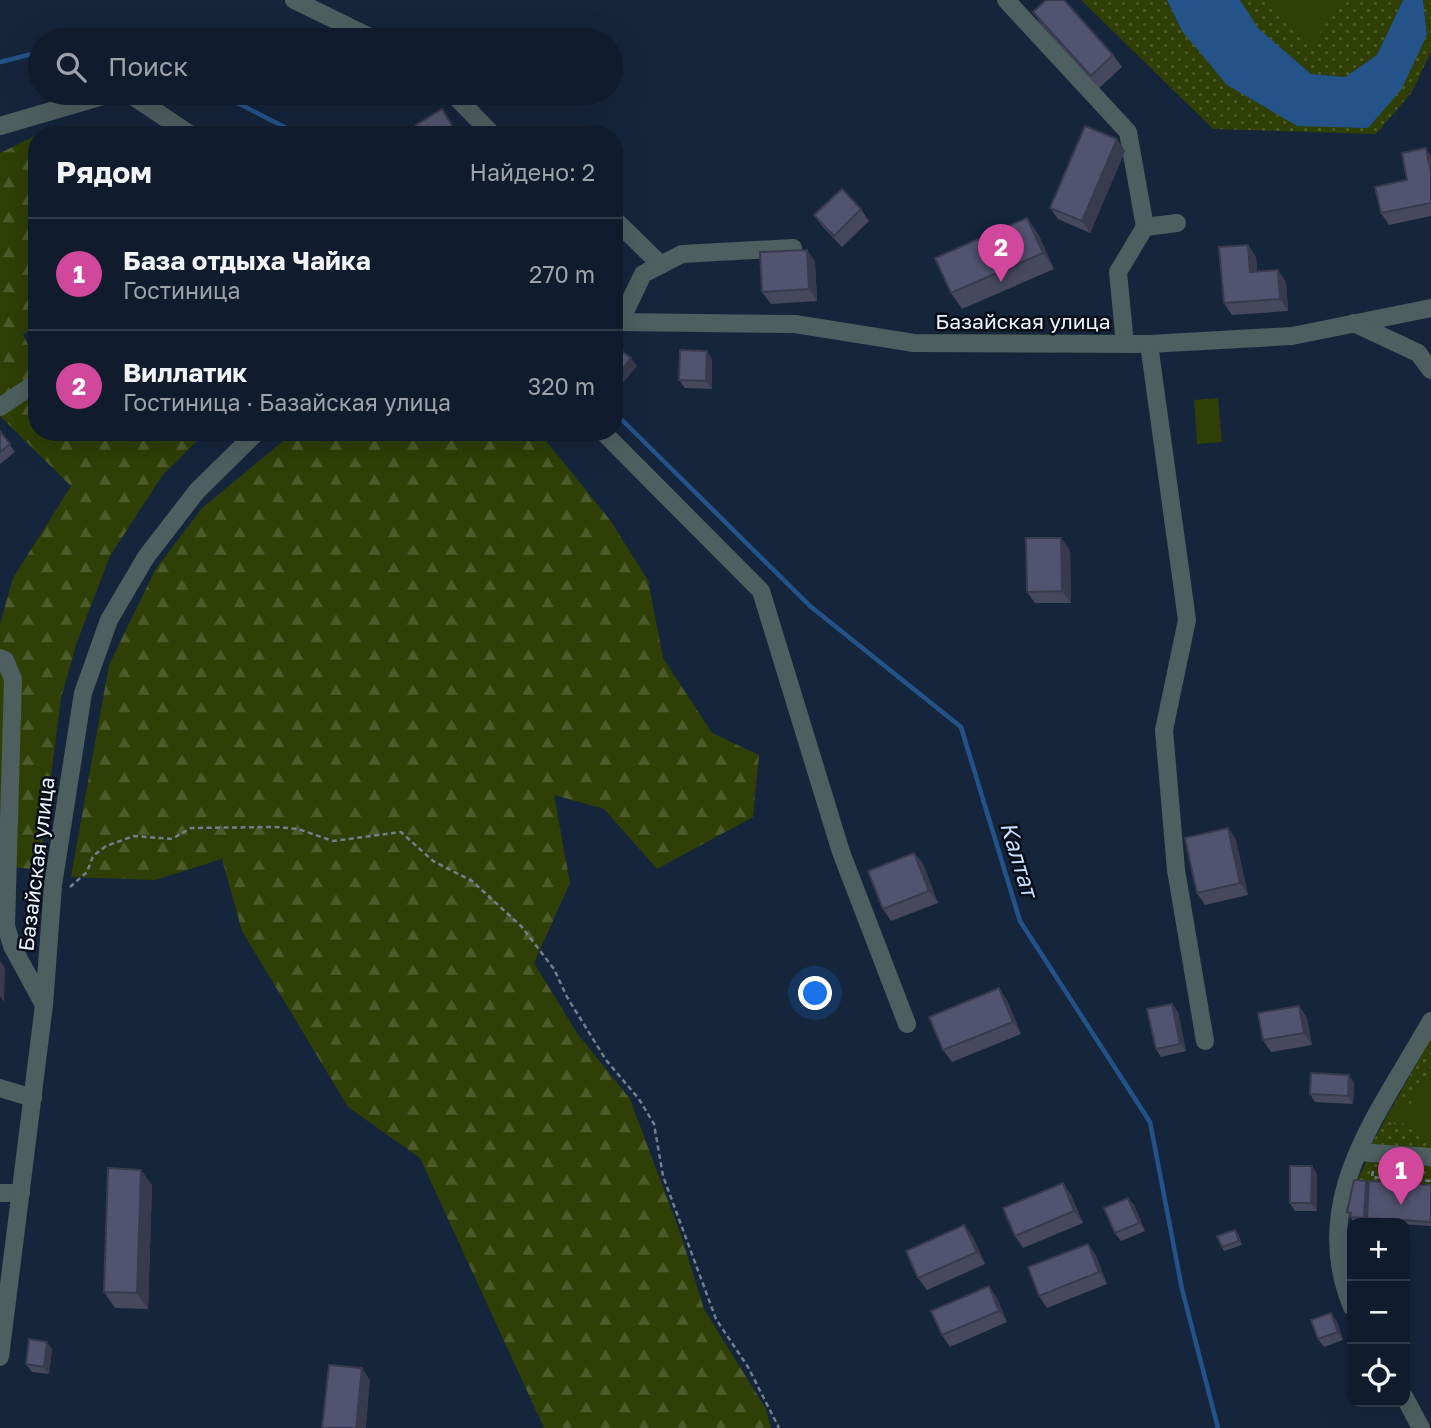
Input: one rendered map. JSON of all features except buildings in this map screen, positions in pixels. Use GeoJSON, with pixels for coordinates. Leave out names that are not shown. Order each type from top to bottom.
{"type":"FeatureCollection","features":[{"type":"Feature","properties":{"kind":"street"},"geometry":{"type":"LineString","coordinates":[[294,0],[351,28]]}},
{"type":"Feature","properties":{"kind":"street"},"geometry":{"type":"LineString","coordinates":[[1006,0],[1128,132],[1145,227],[1118,272],[1125,344]]}},
{"type":"Feature","properties":{"kind":"street"},"geometry":{"type":"LineString","coordinates":[[0,126],[72,105]]}},
{"type":"Feature","properties":{"kind":"street"},"geometry":{"type":"LineString","coordinates":[[146,105],[178,126]]}},
{"type":"Feature","properties":{"kind":"street"},"geometry":{"type":"LineString","coordinates":[[464,105],[484,126]]}},
{"type":"Feature","properties":{"kind":"street"},"geometry":{"type":"LineString","coordinates":[[1145,227],[1177,223]]}},
{"type":"Feature","properties":{"kind":"street"},"geometry":{"type":"LineString","coordinates":[[623,228],[661,265]]}},
{"type":"Feature","properties":{"kind":"street"},"geometry":{"type":"LineString","coordinates":[[623,311],[643,274],[682,254],[793,247]]}},
{"type":"Feature","properties":{"kind":"street","name":"Базайская улица"},"geometry":{"type":"LineString","coordinates":[[623,322],[795,324],[914,343],[1149,344],[1292,336],[1431,308]]}},
{"type":"Feature","properties":{"kind":"street"},"geometry":{"type":"LineString","coordinates":[[1354,323],[1418,353],[1431,370]]}},
{"type":"Feature","properties":{"kind":"street"},"geometry":{"type":"LineString","coordinates":[[1149,344],[1187,620],[1164,730],[1177,870],[1205,1041]]}},
{"type":"Feature","properties":{"kind":"street"},"geometry":{"type":"LineString","coordinates":[[0,407],[28,388]]}},
{"type":"Feature","properties":{"kind":"street","name":"Базайская улица"},"geometry":{"type":"LineString","coordinates":[[0,1357],[44,1005],[53,885],[83,693],[109,620],[146,557],[189,502],[248,441]]}},
{"type":"Feature","properties":{"kind":"street"},"geometry":{"type":"LineString","coordinates":[[612,441],[761,591],[841,852],[906,1024]]}},
{"type":"Feature","properties":{"kind":"street"},"geometry":{"type":"LineString","coordinates":[[0,658],[5,660],[13,679],[6,926],[12,946],[44,1005]]}},
{"type":"Feature","properties":{"kind":"street"},"geometry":{"type":"LineString","coordinates":[[1347,1292],[1340,1272],[1336,1235],[1342,1190],[1358,1152],[1431,1021]]}},
{"type":"Feature","properties":{"kind":"street"},"geometry":{"type":"LineString","coordinates":[[0,1088],[33,1098]]}},
{"type":"Feature","properties":{"kind":"street"},"geometry":{"type":"LineString","coordinates":[[1358,1152],[1431,1157]]}},
{"type":"Feature","properties":{"kind":"street"},"geometry":{"type":"LineString","coordinates":[[0,1194],[21,1193]]}},
{"type":"Feature","properties":{"kind":"street"},"geometry":{"type":"LineString","coordinates":[[1410,1407],[1421,1428]]}},
{"type":"Feature","properties":{"kind":"path"},"geometry":{"type":"LineString","coordinates":[[53,885],[72,887],[87,872],[93,856],[106,846],[134,836],[172,839],[191,828],[298,829],[333,841],[401,832],[433,861],[472,881],[521,926],[548,960],[606,1060],[639,1099],[654,1124],[663,1176],[716,1320],[748,1367],[779,1428]]}},
{"type":"Feature","properties":{"kind":"path"},"geometry":{"type":"LineString","coordinates":[[1372,1177],[1431,1181]]}},
{"type":"Feature","properties":{"kind":"green space"},"geometry":{"type":"Polygon","coordinates":[[[1081,0],[1167,0],[1182,31],[1297,126],[1427,35],[1423,0],[1431,0],[1431,52],[1412,92],[1376,134],[1213,129],[1081,0]]]}},
{"type":"Feature","properties":{"kind":"green space"},"geometry":{"type":"Polygon","coordinates":[[[1240,0],[1403,0],[1377,55],[1345,77],[1311,74],[1257,28],[1240,0]]]}},
{"type":"Feature","properties":{"kind":"green space"},"geometry":{"type":"Polygon","coordinates":[[[1273,0],[1344,0],[1309,47],[1273,0]]]}},
{"type":"Feature","properties":{"kind":"green space"},"geometry":{"type":"Polygon","coordinates":[[[28,139],[28,332],[23,334],[28,345],[28,441],[197,441],[162,476],[110,556],[77,642],[61,698],[39,870],[0,865],[0,624],[13,578],[71,486],[0,416],[0,153],[28,139]]]}},
{"type":"Feature","properties":{"kind":"green space"},"geometry":{"type":"Polygon","coordinates":[[[1218,398],[1222,442],[1197,444],[1194,400],[1218,398]]]}},
{"type":"Feature","properties":{"kind":"green space"},"geometry":{"type":"Polygon","coordinates":[[[283,441],[546,441],[610,520],[648,580],[663,658],[712,733],[759,755],[753,817],[657,869],[604,809],[554,795],[570,883],[534,963],[577,1033],[630,1099],[681,1235],[704,1309],[766,1409],[771,1428],[544,1428],[420,1158],[348,1107],[242,931],[222,859],[155,880],[71,877],[109,665],[155,570],[202,508],[283,441]]]}},
{"type":"Feature","properties":{"kind":"green space"},"geometry":{"type":"Polygon","coordinates":[[[1431,1038],[1431,1149],[1371,1145],[1431,1038]]]}},
{"type":"Feature","properties":{"kind":"green space"},"geometry":{"type":"Polygon","coordinates":[[[1431,1069],[1431,1138],[1430,1140],[1400,1122],[1431,1069]]]}},
{"type":"Feature","properties":{"kind":"green space"},"geometry":{"type":"Polygon","coordinates":[[[1396,1101],[1403,1104],[1407,1114],[1397,1125],[1385,1120],[1396,1101]]]}},
{"type":"Feature","properties":{"kind":"green space"},"geometry":{"type":"Polygon","coordinates":[[[1367,1161],[1431,1165],[1431,1189],[1355,1184],[1367,1161]]]}},
{"type":"Feature","properties":{"kind":"water"},"geometry":{"type":"Polygon","coordinates":[[[1167,0],[1240,0],[1258,28],[1311,74],[1345,77],[1377,55],[1403,0],[1423,0],[1427,35],[1401,90],[1368,128],[1297,126],[1227,85],[1182,31],[1167,0]]]}},
{"type":"Feature","properties":{"kind":"waterway","name":"Калтат"},"geometry":{"type":"LineString","coordinates":[[0,62],[28,55]]}},
{"type":"Feature","properties":{"kind":"waterway","name":"Калтат"},"geometry":{"type":"LineString","coordinates":[[241,105],[282,126]]}},
{"type":"Feature","properties":{"kind":"waterway","name":"Калтат"},"geometry":{"type":"LineString","coordinates":[[623,421],[810,606],[961,727],[1020,921],[1150,1122],[1182,1289],[1218,1428]]}},
{"type":"Feature","properties":{"kind":"place","name":"Виллатик"},"geometry":{"type":"Point","coordinates":[1001,282]}},
{"type":"Feature","properties":{"kind":"place","name":"База отдыха Чайка"},"geometry":{"type":"Point","coordinates":[1401,1205]}}]}
